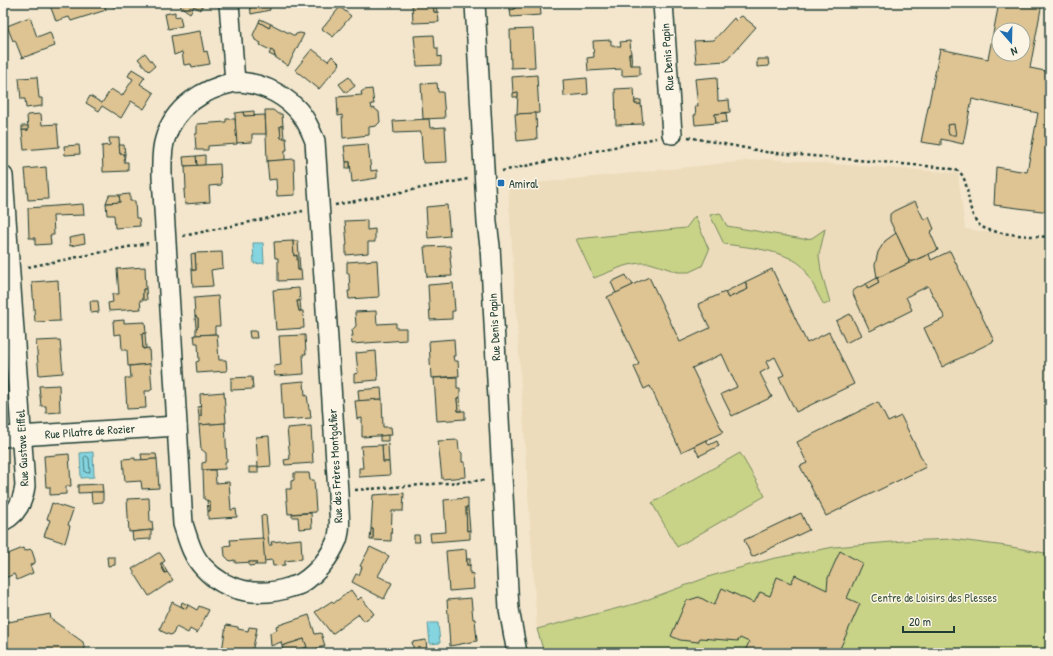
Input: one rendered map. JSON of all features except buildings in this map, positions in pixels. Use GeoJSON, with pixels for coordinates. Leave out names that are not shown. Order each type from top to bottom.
{"type":"FeatureCollection","features":[{"type":"Feature","properties":{"kind":"street"},"geometry":{"type":"LineString","coordinates":[[230,3],[235,82]]}},
{"type":"Feature","properties":{"kind":"street","name":"Rue Denis Papin"},"geometry":{"type":"LineString","coordinates":[[475,3],[484,175],[490,246],[509,609],[516,652]]}},
{"type":"Feature","properties":{"kind":"street","name":"Rue Denis Papin"},"geometry":{"type":"LineString","coordinates":[[663,3],[672,134]]}},
{"type":"Feature","properties":{"kind":"street","name":"Rue des Frères Montgolfier"},"geometry":{"type":"LineString","coordinates":[[235,82],[245,82],[270,89],[296,108],[307,124],[315,141],[319,208],[338,492],[339,526],[337,540],[330,554],[319,569],[302,583],[280,591],[259,593],[237,590],[219,581],[203,567],[190,546],[183,524],[165,240],[162,160],[164,141],[169,126],[180,111],[192,100],[221,85],[235,82]]}},
{"type":"Feature","properties":{"kind":"street","name":"Rue Gustave Eiffel"},"geometry":{"type":"LineString","coordinates":[[3,176],[10,270],[12,436],[25,486],[20,506],[13,514],[3,521]]}},
{"type":"Feature","properties":{"kind":"street","name":"Rue Pilatre de Rozier"},"geometry":{"type":"LineString","coordinates":[[12,436],[177,426]]}},
{"type":"Feature","properties":{"kind":"path"},"geometry":{"type":"LineString","coordinates":[[10,270],[484,175],[672,134],[766,152],[949,168],[958,171],[962,177],[970,209],[976,220],[982,226],[995,231],[1050,238]]}},
{"type":"Feature","properties":{"kind":"path"},"geometry":{"type":"LineString","coordinates":[[338,492],[502,479]]}},
{"type":"Feature","properties":{"kind":"path"},"geometry":{"type":"LineString","coordinates":[[728,653],[737,650],[744,653]]}},
{"type":"Feature","properties":{"kind":"shaded area"},"geometry":{"type":"Polygon","coordinates":[[[765,159],[958,173],[965,229],[1050,240],[1050,554],[1006,546],[952,539],[904,541],[834,547],[743,567],[689,584],[638,603],[537,629],[508,186],[765,159]]]}},
{"type":"Feature","properties":{"kind":"green space"},"geometry":{"type":"Polygon","coordinates":[[[720,213],[727,226],[803,239],[812,238],[825,229],[819,255],[821,271],[830,302],[824,305],[801,265],[793,260],[764,250],[724,244],[710,215],[720,213]]]}},
{"type":"Feature","properties":{"kind":"green space"},"geometry":{"type":"Polygon","coordinates":[[[695,216],[709,250],[702,266],[689,272],[678,272],[650,263],[639,263],[624,266],[594,278],[576,239],[686,228],[695,216]]]}},
{"type":"Feature","properties":{"kind":"green space"},"geometry":{"type":"Polygon","coordinates":[[[740,453],[765,496],[677,547],[652,503],[740,453]]]}},
{"type":"Feature","properties":{"kind":"green space","name":"Centre de Loisirs des Plesses"},"geometry":{"type":"Polygon","coordinates":[[[952,539],[1006,546],[1050,554],[1050,653],[544,653],[537,629],[638,603],[711,576],[771,559],[834,547],[904,541],[952,539]]]}},
{"type":"Feature","properties":{"kind":"water"},"geometry":{"type":"Polygon","coordinates":[[[253,243],[263,243],[264,263],[254,264],[253,243]]]}},
{"type":"Feature","properties":{"kind":"water"},"geometry":{"type":"Polygon","coordinates":[[[93,452],[94,477],[81,478],[80,453],[93,452]]]}},
{"type":"Feature","properties":{"kind":"water"},"geometry":{"type":"Polygon","coordinates":[[[428,623],[438,623],[440,643],[430,644],[428,623]]]}},
{"type":"Feature","properties":{"kind":"place","name":"Amiral"},"geometry":{"type":"Point","coordinates":[501,183]}}]}
